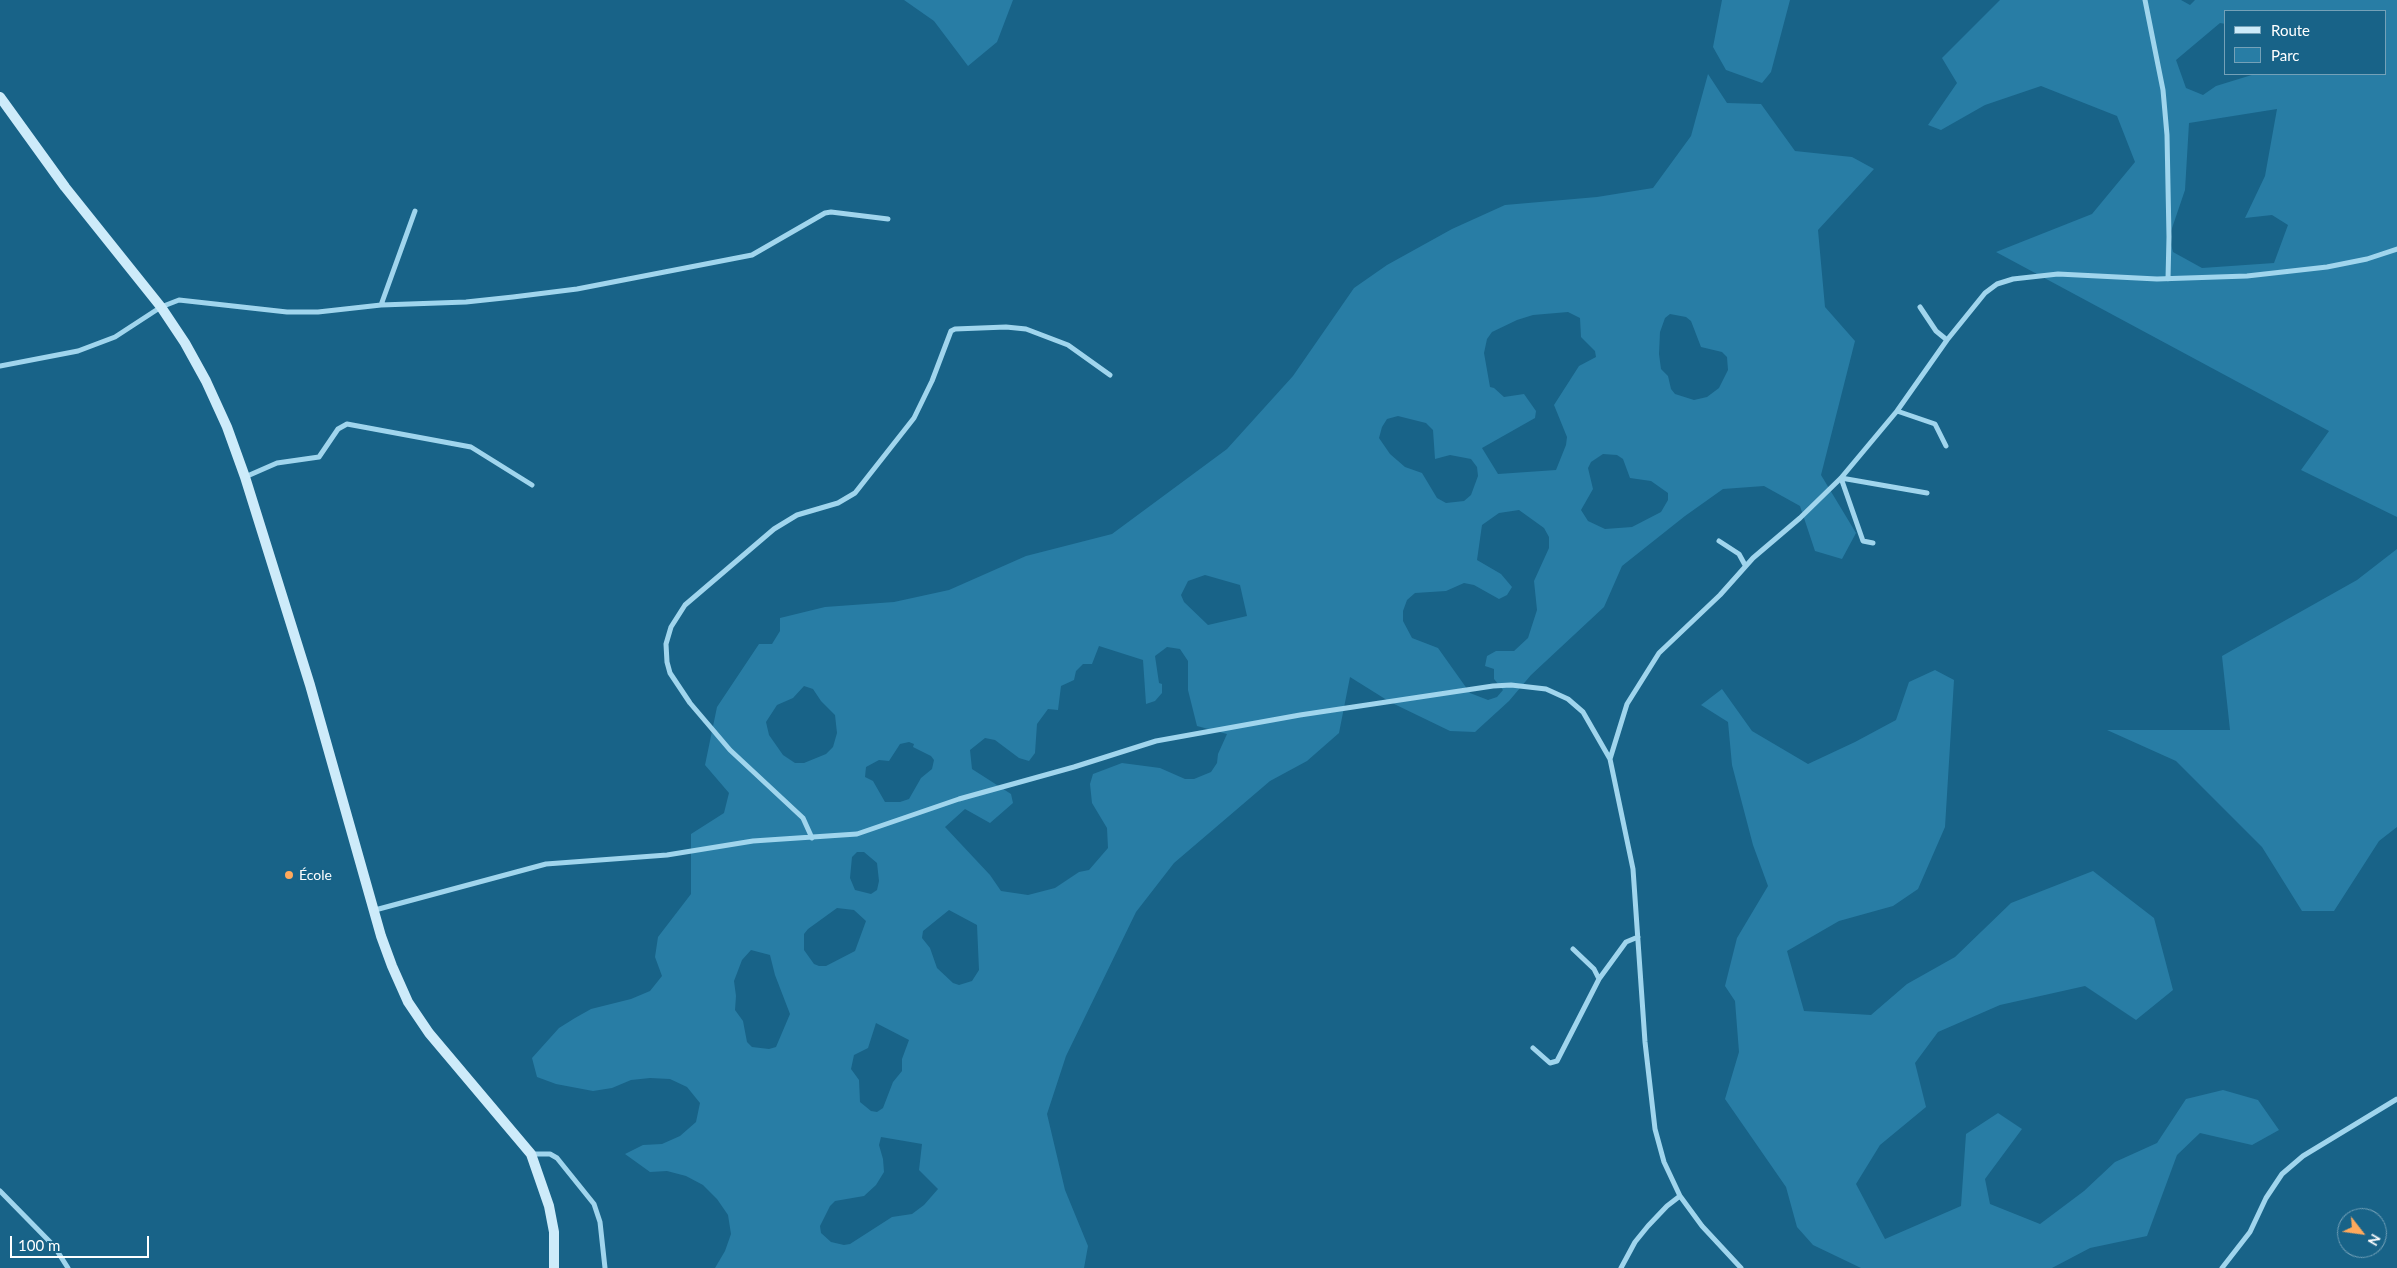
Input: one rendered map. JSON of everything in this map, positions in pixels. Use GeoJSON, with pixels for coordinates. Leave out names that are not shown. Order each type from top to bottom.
{"type":"FeatureCollection","features":[{"type":"Feature","properties":{"kind":"main road"},"geometry":{"type":"LineString","coordinates":[[0,97],[65,187],[161,307],[200,368],[227,428],[245,476],[310,685],[392,966],[417,1016],[531,1154],[549,1206],[554,1232],[554,1268]]}},
{"type":"Feature","properties":{"kind":"street"},"geometry":{"type":"LineString","coordinates":[[2145,0],[2163,90],[2167,135],[2168,279]]}},
{"type":"Feature","properties":{"kind":"street"},"geometry":{"type":"LineString","coordinates":[[381,305],[415,211]]}},
{"type":"Feature","properties":{"kind":"street"},"geometry":{"type":"LineString","coordinates":[[0,366],[78,352],[115,337],[161,307],[179,300],[186,299],[286,312],[318,312],[381,305],[466,302],[577,290],[752,255],[825,213],[888,218]]}},
{"type":"Feature","properties":{"kind":"street"},"geometry":{"type":"LineString","coordinates":[[1610,759],[1627,704],[1658,652],[1720,595],[1745,565],[1841,478],[1897,411],[1947,340],[1985,293],[2004,281],[2058,274],[2168,279],[2247,276],[2327,267],[2397,249]]}},
{"type":"Feature","properties":{"kind":"street"},"geometry":{"type":"LineString","coordinates":[[1920,307],[1936,331],[1947,340]]}},
{"type":"Feature","properties":{"kind":"street"},"geometry":{"type":"LineString","coordinates":[[812,838],[803,818],[730,750],[690,703],[670,673],[666,644],[671,627],[685,604],[774,529],[797,515],[838,503],[855,493],[914,418],[932,381],[951,331],[955,329],[1006,327],[1026,330],[1068,345],[1110,374]]}},
{"type":"Feature","properties":{"kind":"street"},"geometry":{"type":"LineString","coordinates":[[1897,411],[1935,424],[1946,446]]}},
{"type":"Feature","properties":{"kind":"street"},"geometry":{"type":"LineString","coordinates":[[245,476],[277,463],[319,457],[338,429],[347,424],[471,447],[532,485]]}},
{"type":"Feature","properties":{"kind":"street"},"geometry":{"type":"LineString","coordinates":[[1841,478],[1927,493]]}},
{"type":"Feature","properties":{"kind":"street"},"geometry":{"type":"LineString","coordinates":[[1841,478],[1863,542],[1873,543]]}},
{"type":"Feature","properties":{"kind":"street"},"geometry":{"type":"LineString","coordinates":[[1720,542],[1739,554],[1745,565]]}},
{"type":"Feature","properties":{"kind":"street"},"geometry":{"type":"LineString","coordinates":[[375,910],[546,864],[667,855],[754,841],[812,838],[865,832],[959,799],[1074,767],[1148,742],[1300,715],[1493,686],[1533,686],[1546,689],[1568,699],[1583,712],[1610,759],[1633,869],[1652,1113],[1664,1162],[1680,1196],[1702,1226],[1741,1268]]}},
{"type":"Feature","properties":{"kind":"street"},"geometry":{"type":"LineString","coordinates":[[1533,1048],[1550,1063],[1557,1062],[1599,979],[1626,942],[1638,937]]}},
{"type":"Feature","properties":{"kind":"street"},"geometry":{"type":"LineString","coordinates":[[1573,949],[1594,969],[1599,979]]}},
{"type":"Feature","properties":{"kind":"street"},"geometry":{"type":"LineString","coordinates":[[2222,1268],[2246,1237],[2266,1198],[2282,1174],[2303,1156],[2397,1099]]}},
{"type":"Feature","properties":{"kind":"street"},"geometry":{"type":"LineString","coordinates":[[531,1154],[550,1154],[557,1158],[594,1204],[600,1222],[605,1268]]}},
{"type":"Feature","properties":{"kind":"street"},"geometry":{"type":"LineString","coordinates":[[0,1191],[54,1246],[68,1268]]}},
{"type":"Feature","properties":{"kind":"street"},"geometry":{"type":"LineString","coordinates":[[1621,1268],[1635,1242],[1648,1226],[1667,1206],[1680,1196]]}},
{"type":"Feature","properties":{"kind":"green space"},"geometry":{"type":"Polygon","coordinates":[[[904,0],[1013,0],[997,42],[968,66],[934,21],[904,0]]]}},
{"type":"Feature","properties":{"kind":"green space"},"geometry":{"type":"Polygon","coordinates":[[[1722,0],[1790,0],[1771,72],[1762,83],[1726,70],[1713,47],[1722,0]]]}},
{"type":"Feature","properties":{"kind":"green space"},"geometry":{"type":"Polygon","coordinates":[[[2000,0],[2181,0],[2190,5],[2195,0],[2397,0],[2397,517],[2301,470],[2329,431],[1996,252],[2092,214],[2135,162],[2117,116],[2041,86],[1985,105],[1941,130],[1928,125],[1957,83],[1942,58],[2000,0]],[[2277,109],[2189,123],[2185,190],[2169,237],[2173,252],[2202,268],[2274,263],[2288,225],[2272,215],[2245,218],[2265,176],[2277,109]]]}},
{"type":"Feature","properties":{"kind":"green space"},"geometry":{"type":"Polygon","coordinates":[[[1708,74],[1727,103],[1761,104],[1795,151],[1852,157],[1874,169],[1818,230],[1825,307],[1855,341],[1821,475],[1856,533],[1842,559],[1815,551],[1800,506],[1764,486],[1723,489],[1685,516],[1622,566],[1604,607],[1531,675],[1509,701],[1475,732],[1450,731],[1390,702],[1350,677],[1339,733],[1307,761],[1270,781],[1174,863],[1136,912],[1066,1056],[1047,1114],[1065,1190],[1088,1246],[1084,1268],[715,1268],[725,1251],[731,1234],[728,1215],[717,1199],[703,1185],[686,1176],[667,1171],[650,1172],[625,1154],[643,1145],[662,1144],[680,1136],[696,1122],[700,1103],[687,1087],[670,1079],[650,1078],[631,1080],[612,1088],[593,1091],[556,1084],[537,1077],[532,1058],[559,1028],[591,1009],[631,999],[650,991],[662,976],[655,957],[658,937],[691,894],[691,834],[724,813],[729,793],[705,765],[717,707],[759,644],[772,644],[780,631],[780,618],[825,607],[894,602],[949,590],[1026,556],[1112,534],[1227,449],[1293,376],[1354,288],[1387,265],[1452,229],[1505,205],[1597,197],[1653,188],[1691,136],[1708,74]],[[1568,312],[1533,315],[1517,320],[1492,332],[1487,339],[1484,353],[1490,387],[1494,388],[1504,397],[1524,394],[1536,411],[1535,418],[1482,448],[1498,474],[1556,470],[1566,445],[1567,437],[1554,405],[1579,366],[1596,357],[1595,351],[1581,337],[1580,318],[1568,312]],[[1670,314],[1665,318],[1660,332],[1659,354],[1661,369],[1668,376],[1671,389],[1675,394],[1694,400],[1707,397],[1719,388],[1728,370],[1727,357],[1722,352],[1701,347],[1691,321],[1686,317],[1670,314]],[[1398,416],[1387,419],[1382,427],[1379,438],[1390,454],[1405,467],[1422,473],[1437,498],[1446,503],[1464,501],[1471,495],[1478,476],[1477,467],[1471,459],[1450,455],[1435,459],[1433,430],[1426,423],[1398,416]],[[1603,454],[1591,462],[1588,468],[1593,489],[1581,510],[1588,521],[1605,529],[1632,527],[1661,512],[1668,500],[1668,493],[1651,481],[1630,478],[1623,459],[1617,455],[1603,454]],[[1519,510],[1499,513],[1482,525],[1477,560],[1501,574],[1512,587],[1507,595],[1499,599],[1474,585],[1464,583],[1446,591],[1415,593],[1407,600],[1403,611],[1403,621],[1412,638],[1438,648],[1470,693],[1488,700],[1497,697],[1503,690],[1494,679],[1494,669],[1485,666],[1487,656],[1496,651],[1514,651],[1528,638],[1537,610],[1534,581],[1549,548],[1549,537],[1544,528],[1519,510]],[[1205,575],[1188,581],[1181,595],[1184,602],[1208,625],[1247,616],[1240,585],[1205,575]],[[1099,646],[1092,664],[1083,664],[1076,671],[1074,680],[1061,686],[1058,710],[1048,709],[1037,724],[1035,753],[1029,761],[1019,758],[995,740],[985,738],[970,750],[972,769],[1011,794],[1013,803],[990,823],[965,809],[945,827],[990,875],[1001,891],[1028,895],[1055,888],[1079,872],[1089,870],[1108,848],[1107,828],[1092,803],[1090,784],[1093,774],[1122,763],[1160,768],[1185,779],[1194,779],[1211,772],[1217,763],[1218,754],[1227,734],[1197,726],[1188,690],[1188,661],[1180,649],[1167,647],[1155,656],[1159,683],[1162,684],[1162,693],[1155,701],[1146,704],[1143,660],[1099,646]],[[804,686],[793,698],[777,705],[766,722],[769,735],[783,755],[795,763],[804,763],[826,754],[833,747],[837,733],[835,715],[821,701],[813,689],[804,686]],[[909,742],[900,744],[889,761],[879,760],[866,767],[865,777],[873,781],[885,802],[900,802],[909,799],[921,778],[932,769],[934,760],[931,756],[913,747],[914,744],[909,742]],[[857,852],[852,857],[850,878],[855,890],[871,894],[877,890],[879,881],[877,863],[864,852],[857,852]],[[837,908],[804,934],[804,950],[814,964],[826,966],[855,951],[866,921],[854,910],[837,908]],[[949,910],[923,931],[922,938],[930,948],[937,968],[953,983],[959,985],[972,981],[979,970],[977,925],[949,910]],[[751,950],[742,960],[734,981],[735,1010],[743,1021],[747,1042],[752,1047],[769,1049],[776,1047],[790,1014],[775,975],[770,955],[751,950]],[[876,1023],[868,1048],[854,1055],[851,1069],[859,1080],[860,1102],[871,1111],[877,1112],[883,1108],[893,1082],[902,1071],[902,1059],[909,1040],[876,1023]],[[881,1137],[879,1145],[884,1172],[876,1185],[864,1196],[835,1201],[830,1206],[820,1226],[821,1233],[831,1242],[844,1245],[850,1244],[892,1217],[912,1214],[924,1205],[938,1189],[919,1170],[922,1144],[881,1137]]]}},
{"type":"Feature","properties":{"kind":"green space"},"geometry":{"type":"Polygon","coordinates":[[[2397,549],[2397,827],[2379,841],[2334,911],[2302,911],[2262,847],[2176,761],[2107,730],[2230,730],[2222,656],[2357,580],[2397,549]]]}},
{"type":"Feature","properties":{"kind":"green space"},"geometry":{"type":"Polygon","coordinates":[[[1935,670],[1954,680],[1945,827],[1918,889],[1893,906],[1839,921],[1787,951],[1804,1011],[1871,1015],[1907,984],[1955,957],[2011,903],[2093,871],[2154,918],[2173,990],[2136,1020],[2085,986],[2000,1005],[1938,1032],[1915,1063],[1926,1107],[1880,1145],[1856,1184],[1885,1239],[1961,1206],[1966,1134],[1998,1113],[2022,1129],[1985,1179],[1990,1204],[2040,1224],[2084,1191],[2115,1162],[2157,1143],[2186,1099],[2223,1090],[2258,1100],[2279,1130],[2252,1145],[2200,1133],[2177,1155],[2147,1236],[2090,1248],[2052,1268],[1861,1268],[1813,1245],[1797,1227],[1786,1187],[1725,1099],[1739,1052],[1735,1001],[1725,986],[1737,938],[1768,886],[1753,845],[1732,765],[1728,722],[1701,705],[1722,689],[1752,731],[1808,764],[1896,720],[1909,682],[1935,670]]]}},
{"type":"Feature","properties":{"kind":"place","name":"École"},"geometry":{"type":"Point","coordinates":[289,875]}}]}
